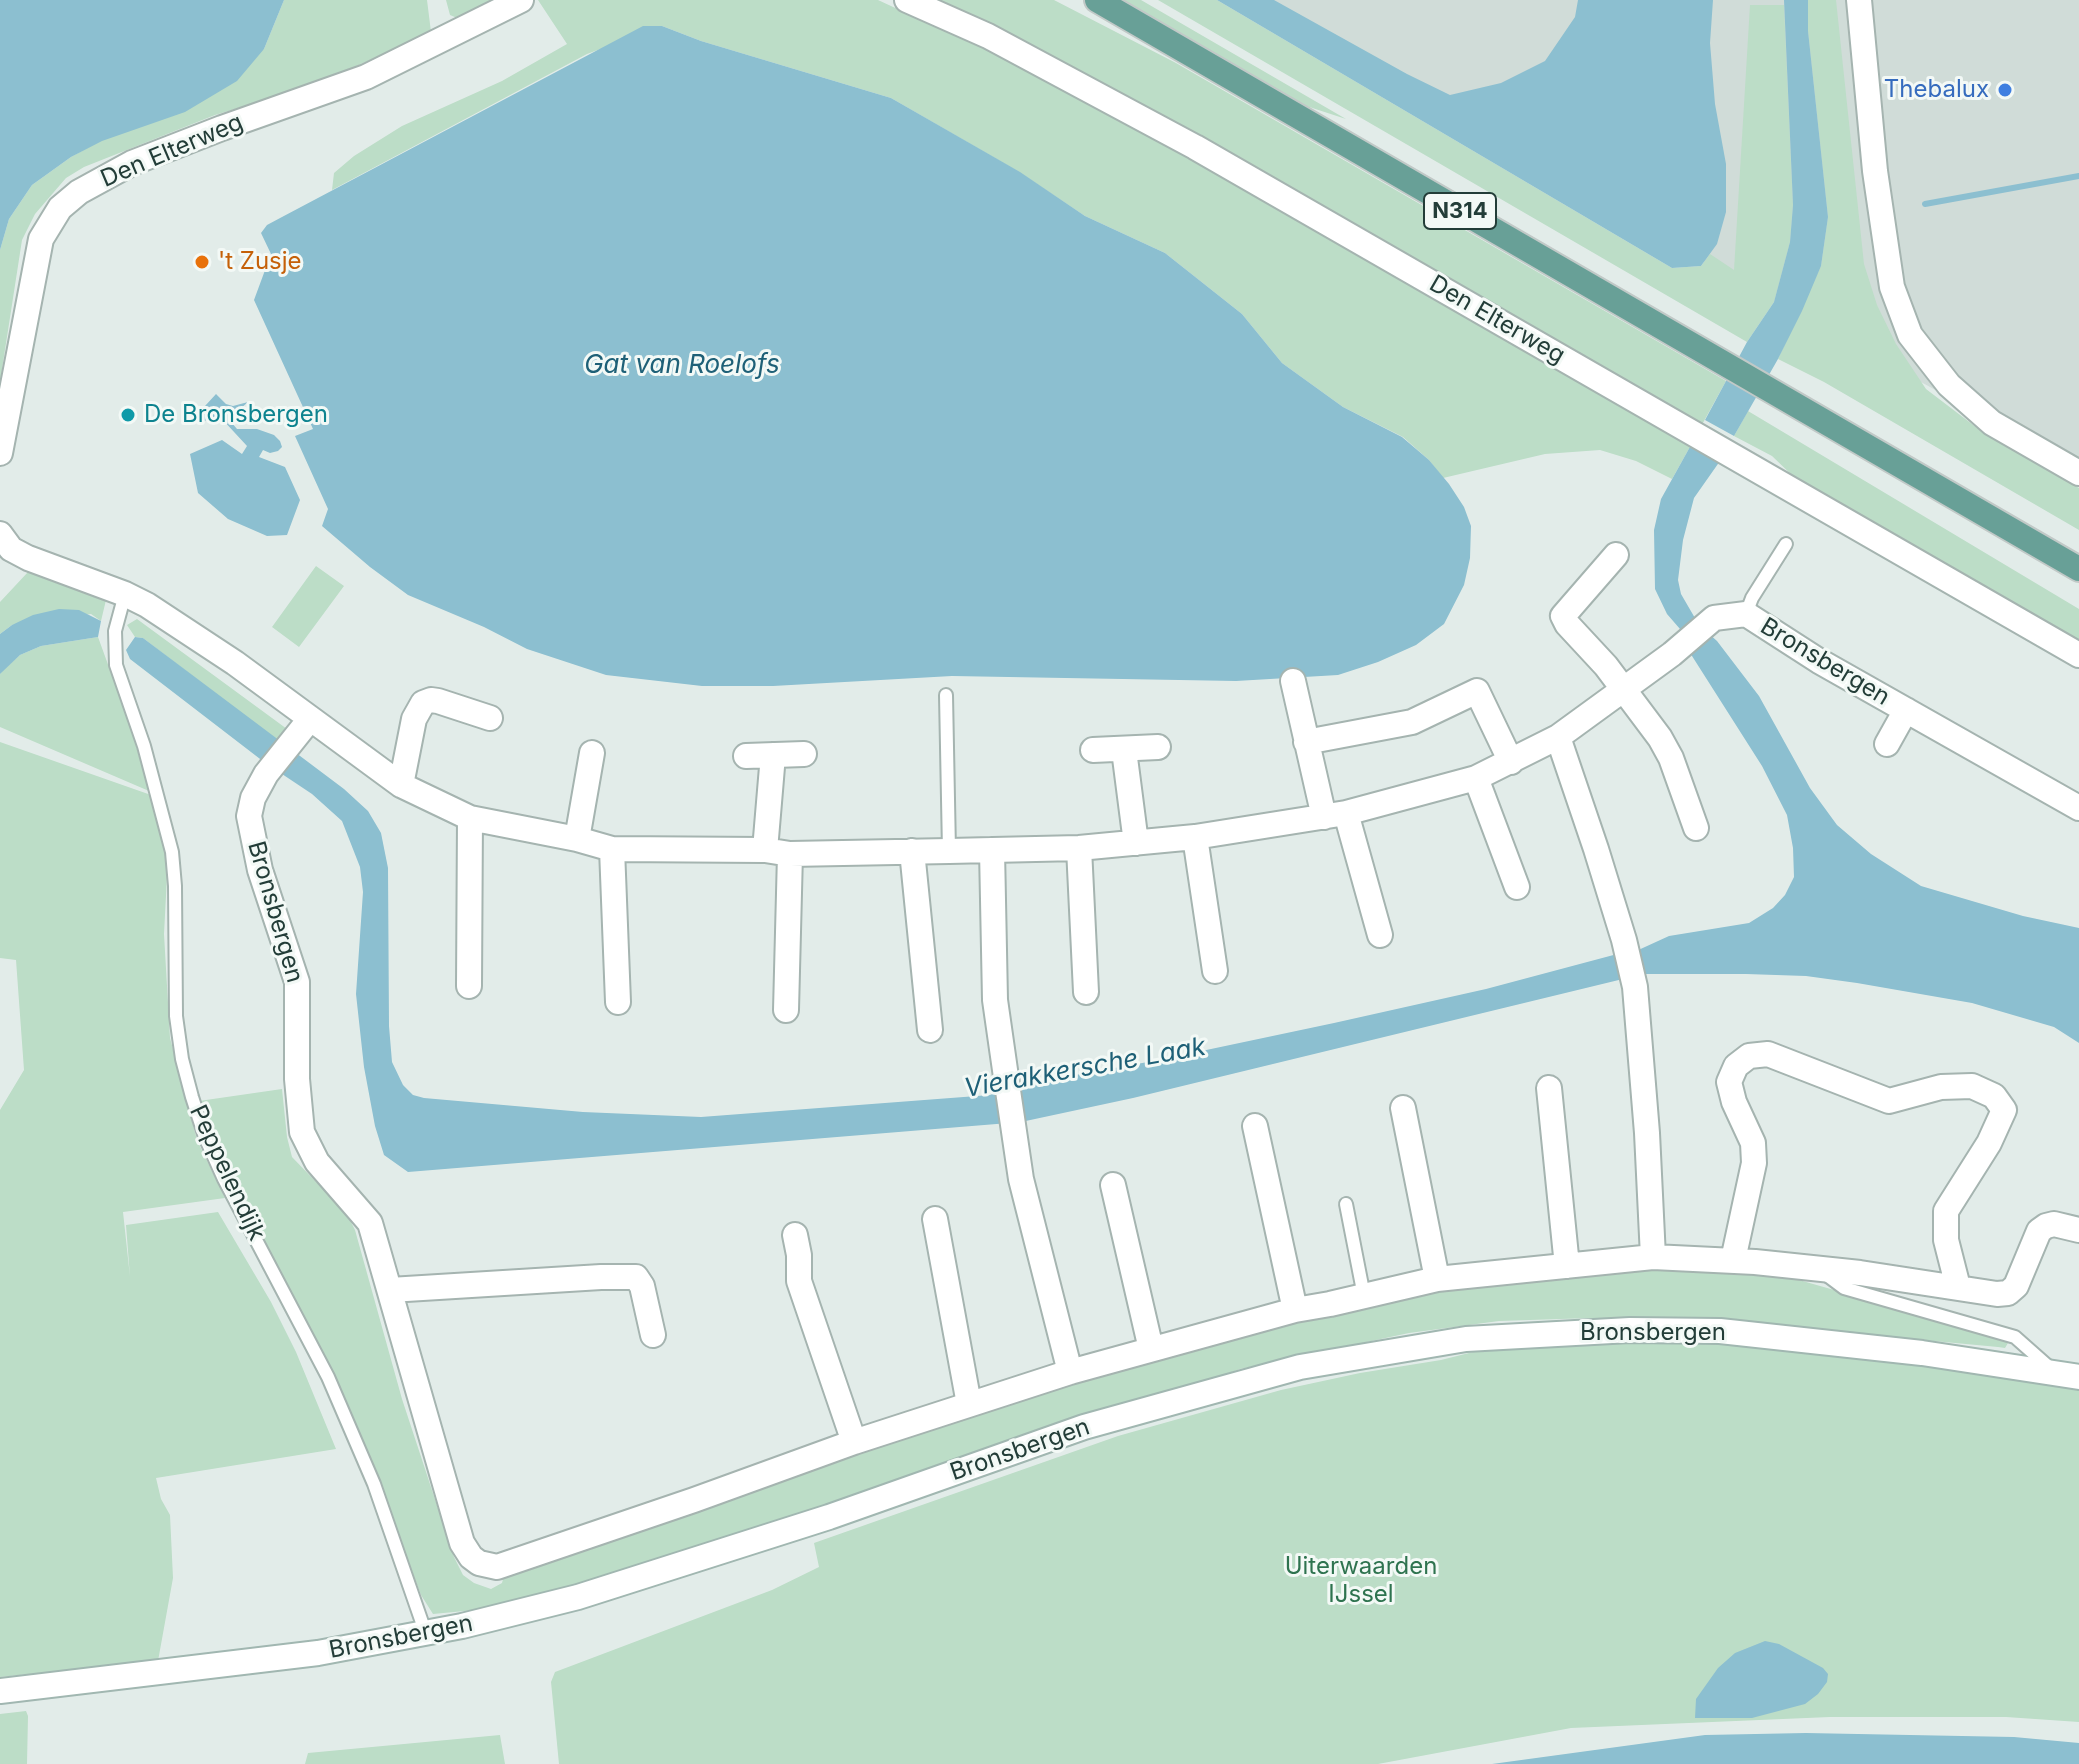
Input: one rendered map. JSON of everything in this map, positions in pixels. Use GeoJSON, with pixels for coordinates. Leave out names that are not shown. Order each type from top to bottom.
{"type":"FeatureCollection","features":[{"type":"Feature","properties":{"kind":"main road","name":"N314"},"geometry":{"type":"LineString","coordinates":[[1075,0],[1203,63]]}},
{"type":"Feature","properties":{"kind":"main road","name":"N314"},"geometry":{"type":"LineString","coordinates":[[1097,0],[2079,569]]}},
{"type":"Feature","properties":{"kind":"street","name":"Den Elterweg"},"geometry":{"type":"LineString","coordinates":[[0,453],[41,239],[60,208],[79,192],[132,163],[366,77],[521,0]]}},
{"type":"Feature","properties":{"kind":"street","name":"Den Elterweg"},"geometry":{"type":"LineString","coordinates":[[907,0],[988,36],[1195,147],[2079,655]]}},
{"type":"Feature","properties":{"kind":"street"},"geometry":{"type":"LineString","coordinates":[[1859,0],[1875,171],[1892,287],[1910,335],[1949,385],[1992,423],[2079,473]]}},
{"type":"Feature","properties":{"kind":"street"},"geometry":{"type":"LineString","coordinates":[[0,534],[11,549],[28,558],[125,594]]}},
{"type":"Feature","properties":{"kind":"street"},"geometry":{"type":"LineString","coordinates":[[1616,555],[1563,616],[1625,690],[1671,758],[1696,828]]}},
{"type":"Feature","properties":{"kind":"street","name":"Bronsbergen"},"geometry":{"type":"LineString","coordinates":[[125,594],[235,663],[401,785],[470,818],[612,849],[765,850],[790,854],[1079,848],[1195,837],[1335,815],[1476,778],[1511,762],[1558,737],[1625,690],[1714,618],[1746,614],[1819,661],[2079,808]]}},
{"type":"Feature","properties":{"kind":"street"},"geometry":{"type":"LineString","coordinates":[[1293,681],[1306,742],[1380,935]]}},
{"type":"Feature","properties":{"kind":"street"},"geometry":{"type":"LineString","coordinates":[[1306,742],[1412,722],[1477,691],[1511,762]]}},
{"type":"Feature","properties":{"kind":"street"},"geometry":{"type":"LineString","coordinates":[[401,785],[414,719],[423,703],[438,701],[490,718]]}},
{"type":"Feature","properties":{"kind":"street","name":"Bronsbergen"},"geometry":{"type":"LineString","coordinates":[[1887,744],[1906,710]]}},
{"type":"Feature","properties":{"kind":"street","name":"Bronsbergen"},"geometry":{"type":"LineString","coordinates":[[310,719],[266,774],[253,798],[249,816],[260,870],[297,982],[297,1079],[302,1132],[317,1162],[370,1223],[462,1543],[479,1563],[497,1567],[854,1442],[1070,1372],[1295,1310],[1437,1279],[1653,1257],[1733,1260],[1860,1273],[1997,1294],[2008,1293],[2016,1286],[2039,1231],[2054,1224],[2079,1230]]}},
{"type":"Feature","properties":{"kind":"street"},"geometry":{"type":"LineString","coordinates":[[1558,737],[1624,940],[1635,987],[1653,1257]]}},
{"type":"Feature","properties":{"kind":"street"},"geometry":{"type":"LineString","coordinates":[[1093,750],[1158,747]]}},
{"type":"Feature","properties":{"kind":"street"},"geometry":{"type":"LineString","coordinates":[[1124,750],[1136,843]]}},
{"type":"Feature","properties":{"kind":"street"},"geometry":{"type":"LineString","coordinates":[[577,839],[592,753]]}},
{"type":"Feature","properties":{"kind":"street"},"geometry":{"type":"LineString","coordinates":[[746,756],[804,754]]}},
{"type":"Feature","properties":{"kind":"street"},"geometry":{"type":"LineString","coordinates":[[765,850],[773,755]]}},
{"type":"Feature","properties":{"kind":"street"},"geometry":{"type":"LineString","coordinates":[[1476,778],[1517,887]]}},
{"type":"Feature","properties":{"kind":"street"},"geometry":{"type":"LineString","coordinates":[[469,986],[470,818]]}},
{"type":"Feature","properties":{"kind":"street"},"geometry":{"type":"LineString","coordinates":[[1195,837],[1215,971]]}},
{"type":"Feature","properties":{"kind":"street"},"geometry":{"type":"LineString","coordinates":[[1079,848],[1086,992]]}},
{"type":"Feature","properties":{"kind":"street"},"geometry":{"type":"LineString","coordinates":[[612,849],[618,1002]]}},
{"type":"Feature","properties":{"kind":"street"},"geometry":{"type":"LineString","coordinates":[[992,850],[995,1000],[1021,1179],[1070,1372]]}},
{"type":"Feature","properties":{"kind":"street"},"geometry":{"type":"LineString","coordinates":[[912,851],[930,1030]]}},
{"type":"Feature","properties":{"kind":"street"},"geometry":{"type":"LineString","coordinates":[[786,1010],[790,854]]}},
{"type":"Feature","properties":{"kind":"street"},"geometry":{"type":"LineString","coordinates":[[1733,1260],[1754,1163],[1753,1143],[1734,1102],[1729,1082],[1736,1066],[1749,1056],[1768,1054],[1889,1101],[1941,1087],[1972,1086],[1994,1096],[2004,1110],[1989,1143],[1946,1211],[1946,1240],[1958,1287]]}},
{"type":"Feature","properties":{"kind":"street"},"geometry":{"type":"LineString","coordinates":[[1549,1088],[1567,1266]]}},
{"type":"Feature","properties":{"kind":"street"},"geometry":{"type":"LineString","coordinates":[[1403,1108],[1437,1279]]}},
{"type":"Feature","properties":{"kind":"street"},"geometry":{"type":"LineString","coordinates":[[1255,1126],[1295,1310]]}},
{"type":"Feature","properties":{"kind":"street"},"geometry":{"type":"LineString","coordinates":[[1113,1185],[1151,1349]]}},
{"type":"Feature","properties":{"kind":"street"},"geometry":{"type":"LineString","coordinates":[[935,1219],[969,1404]]}},
{"type":"Feature","properties":{"kind":"street"},"geometry":{"type":"LineString","coordinates":[[795,1235],[799,1281],[854,1442]]}},
{"type":"Feature","properties":{"kind":"street"},"geometry":{"type":"LineString","coordinates":[[390,1290],[636,1277],[642,1286],[653,1335]]}},
{"type":"Feature","properties":{"kind":"street","name":"Bronsbergen"},"geometry":{"type":"LineString","coordinates":[[0,1691],[318,1653],[426,1634],[578,1597],[829,1517],[1084,1427],[1300,1367],[1466,1339],[1630,1330],[1720,1331],[1922,1353],[2067,1375]]}},
{"type":"Feature","properties":{"kind":"lane"},"geometry":{"type":"LineString","coordinates":[[1746,614],[1752,598],[1786,544]]}},
{"type":"Feature","properties":{"kind":"lane","name":"Peppelendijk"},"geometry":{"type":"LineString","coordinates":[[125,594],[115,631],[116,665],[144,746],[172,852],[176,1016],[182,1059],[192,1097],[205,1137],[224,1179],[328,1377],[374,1484],[426,1634]]}},
{"type":"Feature","properties":{"kind":"lane"},"geometry":{"type":"LineString","coordinates":[[946,695],[949,851]]}},
{"type":"Feature","properties":{"kind":"lane"},"geometry":{"type":"LineString","coordinates":[[1346,1204],[1364,1296]]}},
{"type":"Feature","properties":{"kind":"lane","name":"Bronsbergen"},"geometry":{"type":"LineString","coordinates":[[1819,1270],[1844,1288],[2015,1337],[2067,1375]]}},
{"type":"Feature","properties":{"kind":"shaded area"},"geometry":{"type":"Polygon","coordinates":[[[1263,0],[2079,0],[2079,469],[1503,152],[1263,0]]]}},
{"type":"Feature","properties":{"kind":"green space"},"geometry":{"type":"Polygon","coordinates":[[[284,0],[427,0],[431,32],[315,85],[215,115],[84,167],[66,178],[35,214],[22,240],[0,382],[0,250],[9,219],[32,185],[71,157],[264,49],[284,0]]]}},
{"type":"Feature","properties":{"kind":"green space"},"geometry":{"type":"Polygon","coordinates":[[[446,0],[503,0],[462,20],[450,15],[446,0]]]}},
{"type":"Feature","properties":{"kind":"green space"},"geometry":{"type":"Polygon","coordinates":[[[538,0],[878,0],[1073,90],[1691,445],[1672,479],[1636,461],[1600,450],[1545,454],[1443,478],[1429,460],[1403,437],[1343,407],[1282,363],[1242,314],[1165,253],[1085,216],[1019,172],[891,98],[701,41],[662,26],[587,54],[332,190],[334,173],[354,156],[402,126],[502,81],[567,44],[538,0]]]}},
{"type":"Feature","properties":{"kind":"green space"},"geometry":{"type":"Polygon","coordinates":[[[926,0],[1054,0],[1176,63],[1726,381],[1699,430],[926,0]]]}},
{"type":"Feature","properties":{"kind":"green space"},"geometry":{"type":"Polygon","coordinates":[[[1116,0],[1141,0],[1346,119],[1297,103],[1116,0]]]}},
{"type":"Feature","properties":{"kind":"green space"},"geometry":{"type":"Polygon","coordinates":[[[1158,0],[1217,0],[1672,268],[1701,266],[1710,254],[1734,270],[1750,5],[1784,5],[1793,205],[1790,242],[1774,302],[1747,342],[1158,0]]]}},
{"type":"Feature","properties":{"kind":"green space"},"geometry":{"type":"Polygon","coordinates":[[[1808,0],[1836,0],[1864,264],[1877,305],[1896,344],[1926,389],[1985,434],[2079,488],[2079,530],[1824,382],[1778,359],[1821,266],[1828,217],[1808,31],[1808,0]]]}},
{"type":"Feature","properties":{"kind":"green space"},"geometry":{"type":"Polygon","coordinates":[[[1748,411],[2079,609],[2079,645],[1797,480],[1772,456],[1734,436],[1748,411]]]}},
{"type":"Feature","properties":{"kind":"green space"},"geometry":{"type":"Polygon","coordinates":[[[316,566],[344,586],[299,647],[272,627],[316,566]]]}},
{"type":"Feature","properties":{"kind":"green space"},"geometry":{"type":"Polygon","coordinates":[[[28,572],[106,600],[101,621],[91,614],[12,625],[0,634],[0,602],[28,572]]]}},
{"type":"Feature","properties":{"kind":"green space"},"geometry":{"type":"Polygon","coordinates":[[[137,619],[287,729],[278,742],[143,638],[135,637],[127,625],[137,619]]]}},
{"type":"Feature","properties":{"kind":"green space"},"geometry":{"type":"Polygon","coordinates":[[[98,637],[130,725],[149,791],[0,727],[0,674],[3,670],[20,655],[41,646],[98,637]]]}},
{"type":"Feature","properties":{"kind":"green space"},"geometry":{"type":"Polygon","coordinates":[[[0,742],[151,795],[168,857],[164,934],[170,1038],[197,1140],[225,1198],[123,1212],[130,1277],[126,1225],[218,1212],[271,1302],[296,1352],[336,1449],[156,1478],[161,1499],[170,1515],[173,1578],[158,1661],[0,1677],[0,1110],[24,1070],[16,960],[0,958],[0,742]]]}},
{"type":"Feature","properties":{"kind":"green space"},"geometry":{"type":"Polygon","coordinates":[[[282,1089],[292,1157],[347,1214],[355,1230],[402,1399],[454,1557],[463,1575],[491,1589],[502,1583],[505,1571],[1041,1388],[1240,1334],[1452,1288],[1648,1271],[1720,1270],[1792,1278],[2003,1338],[2008,1343],[2005,1348],[1709,1320],[1591,1318],[1499,1321],[1409,1333],[1240,1369],[957,1459],[637,1571],[475,1610],[433,1614],[421,1595],[378,1482],[210,1135],[199,1101],[282,1089]]]}},
{"type":"Feature","properties":{"kind":"green space","name":"Uiterwaarden IJssel"},"geometry":{"type":"Polygon","coordinates":[[[1593,1341],[1718,1342],[1921,1363],[2079,1388],[2079,1722],[2006,1717],[1830,1717],[1571,1728],[1378,1764],[559,1764],[551,1682],[555,1672],[772,1590],[819,1567],[814,1543],[1118,1436],[1281,1390],[1477,1351],[1593,1341]]]}},
{"type":"Feature","properties":{"kind":"green space"},"geometry":{"type":"Polygon","coordinates":[[[26,1711],[27,1764],[0,1764],[0,1714],[26,1711]]]}},
{"type":"Feature","properties":{"kind":"green space"},"geometry":{"type":"Polygon","coordinates":[[[500,1735],[505,1764],[305,1764],[308,1753],[500,1735]]]}},
{"type":"Feature","properties":{"kind":"water"},"geometry":{"type":"Polygon","coordinates":[[[0,0],[284,0],[264,49],[237,81],[185,112],[102,141],[71,157],[32,185],[9,219],[0,250],[0,0]]]}},
{"type":"Feature","properties":{"kind":"water"},"geometry":{"type":"Polygon","coordinates":[[[1217,0],[1274,0],[1450,95],[1501,83],[1545,61],[1575,17],[1578,0],[1713,0],[1710,43],[1715,104],[1726,164],[1726,212],[1717,244],[1701,266],[1672,268],[1217,0]]]}},
{"type":"Feature","properties":{"kind":"water"},"geometry":{"type":"Polygon","coordinates":[[[1784,0],[1808,0],[1808,31],[1828,217],[1821,266],[1802,311],[1734,436],[1705,420],[1747,342],[1774,302],[1790,242],[1793,205],[1784,0]]]}},
{"type":"Feature","properties":{"kind":"water","name":"Gat van Roelofs"},"geometry":{"type":"Polygon","coordinates":[[[643,26],[662,26],[701,41],[891,98],[1020,172],[1085,216],[1165,253],[1242,314],[1282,363],[1343,407],[1402,437],[1429,460],[1449,484],[1464,507],[1471,526],[1470,558],[1464,585],[1444,624],[1416,645],[1338,675],[1236,681],[952,676],[773,686],[702,686],[606,675],[527,649],[408,595],[370,567],[322,526],[328,509],[295,436],[313,429],[254,300],[271,254],[261,233],[267,225],[643,26]]]}},
{"type":"Feature","properties":{"kind":"water"},"geometry":{"type":"Polygon","coordinates":[[[216,394],[226,404],[233,406],[248,402],[231,417],[237,429],[257,429],[274,435],[280,441],[282,447],[278,451],[270,453],[263,450],[259,457],[285,467],[300,500],[287,535],[267,536],[228,519],[198,493],[190,454],[222,440],[242,454],[247,446],[222,419],[200,421],[194,418],[216,394]]]}},
{"type":"Feature","properties":{"kind":"water"},"geometry":{"type":"Polygon","coordinates":[[[1691,445],[1720,461],[1694,498],[1683,540],[1678,580],[1681,594],[1699,625],[1717,641],[1759,696],[1810,788],[1837,825],[1871,854],[1921,886],[2023,916],[2079,928],[2079,1043],[2054,1027],[1972,1003],[1857,983],[1806,976],[1638,974],[1634,952],[1669,936],[1749,923],[1773,908],[1785,895],[1794,877],[1787,815],[1762,766],[1692,656],[1680,629],[1667,614],[1655,589],[1654,530],[1661,499],[1691,445]]]}},
{"type":"Feature","properties":{"kind":"water"},"geometry":{"type":"Polygon","coordinates":[[[59,609],[79,610],[101,621],[98,637],[41,646],[20,655],[0,674],[0,634],[33,615],[59,609]]]}},
{"type":"Feature","properties":{"kind":"water"},"geometry":{"type":"Polygon","coordinates":[[[135,637],[143,638],[344,789],[368,811],[381,833],[388,868],[392,1062],[403,1085],[413,1095],[424,1098],[583,1112],[701,1117],[990,1095],[1014,1086],[1159,1060],[1486,989],[1621,953],[1627,978],[1133,1098],[1021,1122],[408,1172],[384,1155],[375,1126],[364,1067],[356,994],[363,892],[360,867],[342,821],[312,794],[264,762],[130,659],[126,650],[135,637]]]}},
{"type":"Feature","properties":{"kind":"water"},"geometry":{"type":"Polygon","coordinates":[[[1765,1641],[1779,1644],[1823,1668],[1828,1674],[1827,1682],[1818,1694],[1805,1704],[1752,1718],[1695,1718],[1696,1699],[1718,1668],[1735,1653],[1765,1641]]]}},
{"type":"Feature","properties":{"kind":"water"},"geometry":{"type":"Polygon","coordinates":[[[1806,1733],[2014,1737],[2079,1743],[2079,1764],[1492,1764],[1705,1735],[1806,1733]]]}},
{"type":"Feature","properties":{"kind":"waterway"},"geometry":{"type":"LineString","coordinates":[[1925,204],[2079,176]]}},
{"type":"Feature","properties":{"kind":"place","name":"Thebalux"},"geometry":{"type":"Point","coordinates":[2005,90]}},
{"type":"Feature","properties":{"kind":"place","name":"'t Zusje"},"geometry":{"type":"Point","coordinates":[202,262]}},
{"type":"Feature","properties":{"kind":"place","name":"De Bronsbergen"},"geometry":{"type":"Point","coordinates":[128,415]}},
{"type":"Feature","properties":{"kind":"water label","name":"Vierakkersche Laak"},"geometry":{"type":"Point","coordinates":[1085,1068]}}]}
